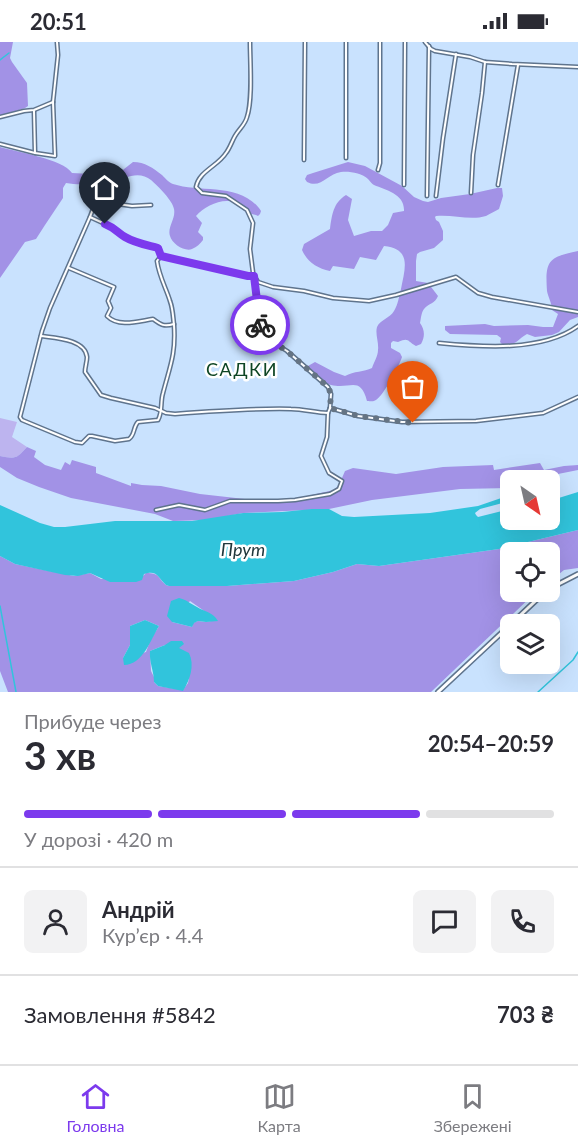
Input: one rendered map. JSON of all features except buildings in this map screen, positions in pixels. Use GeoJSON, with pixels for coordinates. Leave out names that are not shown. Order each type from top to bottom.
{"type":"FeatureCollection","features":[{"type":"Feature","properties":{"kind":"street"},"geometry":{"type":"LineString","coordinates":[[0,144],[55,156],[54,102],[57,42]]}},
{"type":"Feature","properties":{"kind":"street"},"geometry":{"type":"LineString","coordinates":[[156,510],[178,505],[205,510],[230,501],[295,500],[330,494],[339,489],[342,481],[329,473],[321,456],[327,437],[330,408],[331,394],[328,387],[287,351],[270,340],[260,327],[250,249],[253,223],[251,216],[248,210],[226,196],[207,194],[196,187],[202,174],[226,153],[248,116],[250,42]]}},
{"type":"Feature","properties":{"kind":"street"},"geometry":{"type":"LineString","coordinates":[[304,160],[305,42]]}},
{"type":"Feature","properties":{"kind":"street"},"geometry":{"type":"LineString","coordinates":[[346,42],[346,158]]}},
{"type":"Feature","properties":{"kind":"street"},"geometry":{"type":"LineString","coordinates":[[378,171],[380,163],[380,42]]}},
{"type":"Feature","properties":{"kind":"street"},"geometry":{"type":"LineString","coordinates":[[404,185],[405,42]]}},
{"type":"Feature","properties":{"kind":"street"},"geometry":{"type":"LineString","coordinates":[[425,42],[435,51],[485,62],[578,67]]}},
{"type":"Feature","properties":{"kind":"street"},"geometry":{"type":"LineString","coordinates":[[427,196],[429,46]]}},
{"type":"Feature","properties":{"kind":"street"},"geometry":{"type":"LineString","coordinates":[[436,195],[442,138],[456,54]]}},
{"type":"Feature","properties":{"kind":"street"},"geometry":{"type":"LineString","coordinates":[[471,193],[473,155],[485,62]]}},
{"type":"Feature","properties":{"kind":"street"},"geometry":{"type":"LineString","coordinates":[[498,185],[518,65]]}},
{"type":"Feature","properties":{"kind":"street"},"geometry":{"type":"LineString","coordinates":[[0,117],[34,110],[54,102]]}},
{"type":"Feature","properties":{"kind":"street"},"geometry":{"type":"LineString","coordinates":[[34,110],[34,153]]}},
{"type":"Feature","properties":{"kind":"street"},"geometry":{"type":"LineString","coordinates":[[94,183],[96,201],[40,336],[20,417],[22,420],[82,443],[90,436],[122,441],[131,438],[138,422],[158,420],[163,411],[161,402],[175,345],[171,302],[160,278],[157,261],[161,256]]}},
{"type":"Feature","properties":{"kind":"street"},"geometry":{"type":"LineString","coordinates":[[96,201],[132,206],[151,205]]}},
{"type":"Feature","properties":{"kind":"street"},"geometry":{"type":"LineString","coordinates":[[90,217],[114,228],[134,241],[158,248],[161,256]]}},
{"type":"Feature","properties":{"kind":"street"},"geometry":{"type":"LineString","coordinates":[[161,256],[254,276]]}},
{"type":"Feature","properties":{"kind":"street"},"geometry":{"type":"LineString","coordinates":[[68,267],[114,287],[108,301],[111,308],[107,316],[111,320],[134,323],[153,319],[166,327],[174,324]]}},
{"type":"Feature","properties":{"kind":"street"},"geometry":{"type":"LineString","coordinates":[[254,276],[263,285],[333,298],[369,301],[456,277],[478,293],[578,312]]}},
{"type":"Feature","properties":{"kind":"street"},"geometry":{"type":"LineString","coordinates":[[439,343],[517,346],[550,339],[578,326]]}},
{"type":"Feature","properties":{"kind":"street"},"geometry":{"type":"LineString","coordinates":[[40,336],[71,341],[84,349],[87,356],[85,372],[101,394],[166,413],[295,409],[328,413]]}},
{"type":"Feature","properties":{"kind":"street"},"geometry":{"type":"LineString","coordinates":[[330,408],[358,416],[402,422],[476,421],[543,413],[578,397]]}},
{"type":"Feature","properties":{"kind":"street"},"geometry":{"type":"LineString","coordinates":[[560,584],[578,574]]}},
{"type":"Feature","properties":{"kind":"street"},"geometry":{"type":"LineString","coordinates":[[521,614],[535,602]]}},
{"type":"Feature","properties":{"kind":"street"},"geometry":{"type":"LineString","coordinates":[[438,692],[500,633]]}},
{"type":"Feature","properties":{"kind":"shaded area"},"geometry":{"type":"Polygon","coordinates":[[[0,42],[13,42],[10,58],[27,83],[28,106],[0,116],[0,42]]]}},
{"type":"Feature","properties":{"kind":"shaded area"},"geometry":{"type":"Polygon","coordinates":[[[0,147],[50,160],[72,173],[111,175],[119,173],[133,162],[141,163],[152,168],[173,184],[232,192],[253,202],[261,211],[258,216],[248,213],[231,201],[209,206],[196,216],[202,223],[198,232],[203,240],[189,250],[182,248],[171,239],[173,206],[165,194],[148,178],[139,175],[132,176],[111,184],[66,183],[63,188],[63,198],[36,239],[25,242],[0,278],[0,147]]]}},
{"type":"Feature","properties":{"kind":"shaded area"},"geometry":{"type":"Polygon","coordinates":[[[348,162],[365,166],[402,186],[414,197],[423,201],[428,202],[497,188],[502,188],[503,196],[499,209],[486,216],[435,217],[443,231],[443,240],[434,248],[417,254],[416,281],[428,283],[438,296],[422,312],[420,323],[424,334],[421,344],[416,346],[406,340],[391,343],[391,348],[400,353],[402,357],[387,387],[373,401],[367,401],[358,386],[328,384],[308,366],[315,362],[345,376],[372,368],[378,352],[377,327],[395,309],[403,281],[405,267],[403,255],[393,248],[384,246],[376,260],[360,257],[354,269],[333,266],[330,271],[313,264],[302,250],[304,244],[330,229],[336,206],[346,195],[352,199],[348,220],[354,236],[371,231],[382,231],[388,225],[393,213],[404,211],[398,197],[374,185],[359,174],[336,173],[316,184],[307,182],[305,179],[307,175],[348,162]]]}},
{"type":"Feature","properties":{"kind":"shaded area"},"geometry":{"type":"Polygon","coordinates":[[[578,251],[578,317],[570,320],[559,332],[535,337],[527,334],[514,343],[503,345],[500,342],[501,338],[497,335],[450,334],[445,330],[445,326],[485,324],[553,327],[558,314],[552,310],[547,291],[548,267],[554,258],[578,251]]]}},
{"type":"Feature","properties":{"kind":"shaded area"},"geometry":{"type":"Polygon","coordinates":[[[0,418],[17,422],[12,437],[27,447],[15,457],[0,456],[0,418]]]}},
{"type":"Feature","properties":{"kind":"shaded area"},"geometry":{"type":"Polygon","coordinates":[[[27,447],[36,451],[34,457],[45,465],[61,470],[65,462],[70,465],[72,460],[96,467],[96,473],[131,486],[131,483],[161,486],[200,494],[264,501],[294,499],[334,490],[339,485],[345,471],[353,468],[396,474],[443,467],[493,465],[494,470],[540,463],[544,470],[500,470],[500,488],[460,489],[372,500],[329,509],[243,513],[208,520],[173,521],[155,514],[71,498],[17,478],[0,467],[0,456],[9,458],[20,454],[27,447]]]}},
{"type":"Feature","properties":{"kind":"shaded area"},"geometry":{"type":"Polygon","coordinates":[[[578,465],[578,470],[560,474],[560,470],[544,470],[578,465]]]}},
{"type":"Feature","properties":{"kind":"shaded area"},"geometry":{"type":"Polygon","coordinates":[[[578,530],[578,568],[564,570],[560,573],[560,542],[528,542],[578,530]]]}},
{"type":"Feature","properties":{"kind":"shaded area"},"geometry":{"type":"Polygon","coordinates":[[[500,549],[500,602],[525,602],[513,614],[500,614],[500,626],[431,692],[8,692],[0,671],[0,556],[15,564],[74,576],[90,573],[101,579],[143,576],[151,573],[169,586],[227,586],[294,581],[357,564],[379,566],[500,549]],[[190,601],[172,622],[192,627],[193,623],[198,621],[217,620],[190,601]],[[145,620],[130,626],[130,645],[123,658],[146,652],[159,626],[145,620]],[[165,645],[150,651],[154,682],[158,686],[183,690],[189,678],[178,648],[165,645]]]}},
{"type":"Feature","properties":{"kind":"water","name":"Прут"},"geometry":{"type":"Polygon","coordinates":[[[578,492],[578,530],[528,542],[500,542],[499,549],[379,566],[357,564],[294,581],[227,586],[169,586],[152,573],[144,574],[142,580],[136,582],[110,582],[90,573],[78,576],[65,575],[15,564],[0,556],[0,505],[40,523],[65,527],[115,521],[192,521],[243,513],[312,509],[329,509],[342,516],[354,517],[430,513],[478,506],[500,498],[500,504],[480,509],[475,513],[476,515],[478,517],[500,512],[500,530],[560,530],[560,498],[578,492]]]}},
{"type":"Feature","properties":{"kind":"water"},"geometry":{"type":"Polygon","coordinates":[[[179,598],[211,614],[218,621],[198,621],[192,627],[172,622],[167,616],[171,601],[179,598]]]}},
{"type":"Feature","properties":{"kind":"water"},"geometry":{"type":"Polygon","coordinates":[[[145,620],[159,626],[141,656],[131,664],[124,665],[123,658],[130,645],[130,626],[145,620]]]}},
{"type":"Feature","properties":{"kind":"water"},"geometry":{"type":"Polygon","coordinates":[[[171,641],[182,641],[184,644],[179,648],[189,653],[192,662],[188,682],[183,691],[158,686],[154,682],[150,651],[171,641]]]}},
{"type":"Feature","properties":{"kind":"waterway"},"geometry":{"type":"LineString","coordinates":[[0,60],[9,53]]}},
{"type":"Feature","properties":{"kind":"waterway"},"geometry":{"type":"LineString","coordinates":[[0,606],[16,692]]}},
{"type":"Feature","properties":{"kind":"waterway"},"geometry":{"type":"LineString","coordinates":[[538,692],[573,660],[578,652]]}},
{"type":"Feature","properties":{"kind":"way so far"},"geometry":{"type":"LineString","coordinates":[[260,325],[270,340],[287,351],[328,387],[331,394],[330,408],[358,416],[413,423]]}},
{"type":"Feature","properties":{"kind":"district","name":"САДКИ"},"geometry":{"type":"Point","coordinates":[242,370]}},
{"type":"Feature","properties":{"kind":"route"},"geometry":{"type":"LineString","coordinates":[[105,224],[134,241],[158,248],[161,256],[254,276],[260,325]]}}]}
